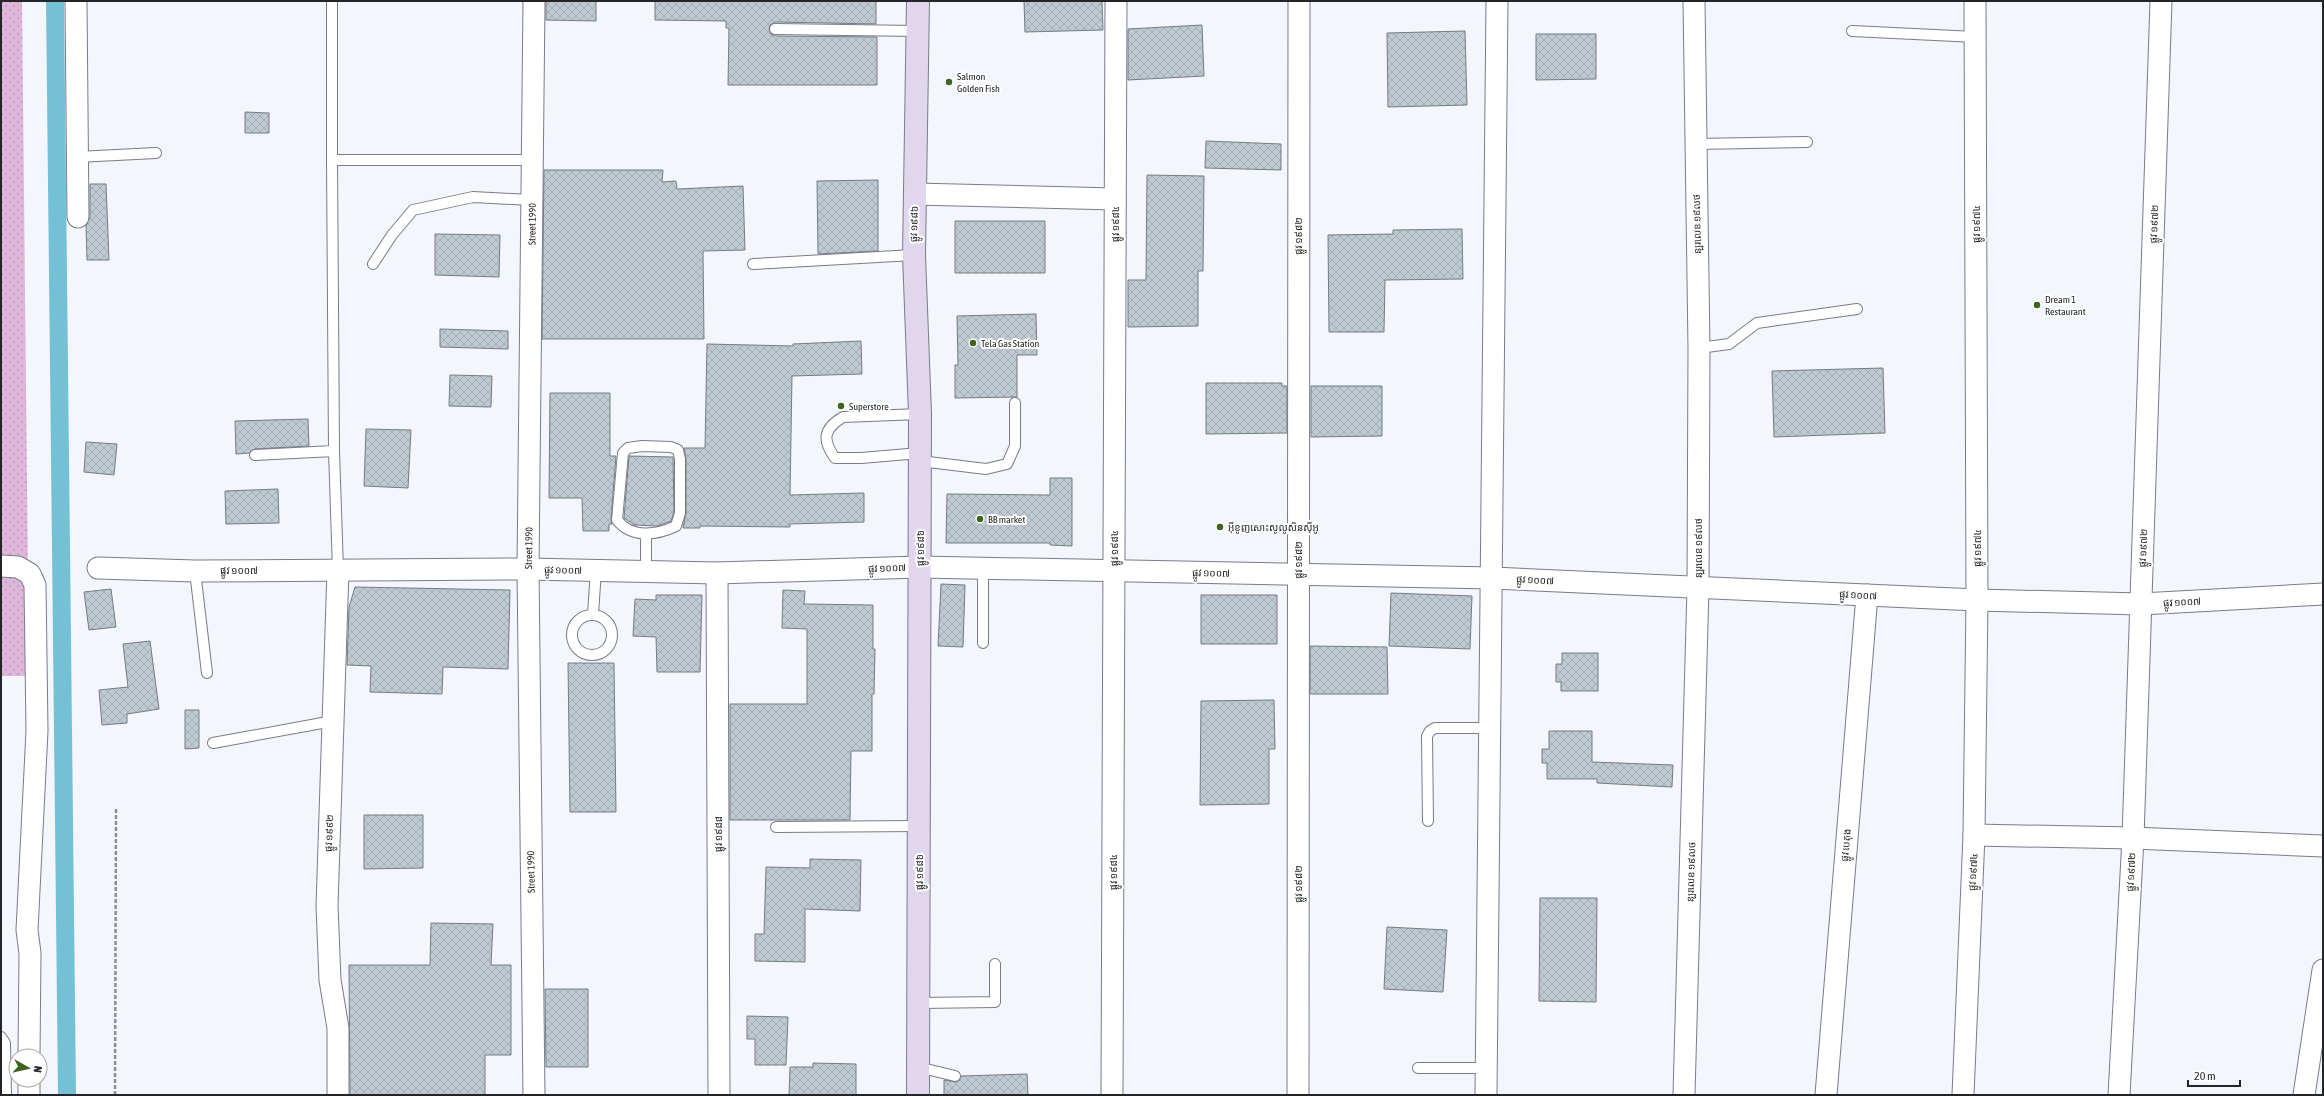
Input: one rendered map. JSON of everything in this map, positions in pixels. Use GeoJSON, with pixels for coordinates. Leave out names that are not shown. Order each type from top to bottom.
{"type":"FeatureCollection","features":[{"type":"Feature","properties":{"kind":"main road","name":"ផ្លូវ ១៩៨៦"},"geometry":{"type":"LineString","coordinates":[[918,1],[914,255],[920,414],[918,1095]]}},
{"type":"Feature","properties":{"kind":"street"},"geometry":{"type":"LineString","coordinates":[[76,1],[78,217]]}},
{"type":"Feature","properties":{"kind":"street","name":"Street 1990"},"geometry":{"type":"LineString","coordinates":[[534,1],[531,160],[528,569],[534,1095]]}},
{"type":"Feature","properties":{"kind":"street","name":"ផ្លូវ ១៩៨៤"},"geometry":{"type":"LineString","coordinates":[[1112,1095],[1116,1]]}},
{"type":"Feature","properties":{"kind":"street","name":"ផ្លូវ ១៩៨២"},"geometry":{"type":"LineString","coordinates":[[1298,1095],[1299,1]]}},
{"type":"Feature","properties":{"kind":"street"},"geometry":{"type":"LineString","coordinates":[[1486,1095],[1493,578],[1496,1]]}},
{"type":"Feature","properties":{"kind":"street","name":"ន្ឡរលេខ ១៩លថ"},"geometry":{"type":"LineString","coordinates":[[1684,1095],[1698,588],[1699,348],[1694,1]]}},
{"type":"Feature","properties":{"kind":"street","name":"ផ្លូវ ១៩៧៤"},"geometry":{"type":"LineString","coordinates":[[1963,1095],[1974,835],[1977,600],[1975,1]]}},
{"type":"Feature","properties":{"kind":"street","name":"ផ្លូវ ១៩៧២"},"geometry":{"type":"LineString","coordinates":[[2119,1095],[2133,838],[2161,1]]}},
{"type":"Feature","properties":{"kind":"street"},"geometry":{"type":"LineString","coordinates":[[915,194],[1115,199]]}},
{"type":"Feature","properties":{"kind":"street"},"geometry":{"type":"LineString","coordinates":[[1,566],[18,567],[30,574],[35,585],[37,731],[27,930],[30,953],[29,1048]]}},
{"type":"Feature","properties":{"kind":"street","name":"ផ្លូវ ១០០៧"},"geometry":{"type":"LineString","coordinates":[[98,568],[195,571],[528,569],[717,573],[920,567],[983,568],[1493,578],[1977,600],[2141,604],[2323,594]]}},
{"type":"Feature","properties":{"kind":"street","name":"ផ្លូវ ១៩៩២"},"geometry":{"type":"LineString","coordinates":[[338,570],[327,906],[330,980],[338,1028],[338,1095]]}},
{"type":"Feature","properties":{"kind":"street","name":"ផ្លុវ ១៩៨៨"},"geometry":{"type":"LineString","coordinates":[[717,573],[719,1095]]}},
{"type":"Feature","properties":{"kind":"street","name":"ផ្លូវ បេតុង"},"geometry":{"type":"LineString","coordinates":[[1826,1095],[1867,595]]}},
{"type":"Feature","properties":{"kind":"street"},"geometry":{"type":"LineString","coordinates":[[1974,835],[2133,838],[2323,846]]}},
{"type":"Feature","properties":{"kind":"street"},"geometry":{"type":"LineString","coordinates":[[2304,1095],[2323,970]]}},
{"type":"Feature","properties":{"kind":"lane"},"geometry":{"type":"LineString","coordinates":[[332,1],[334,451],[338,570]]}},
{"type":"Feature","properties":{"kind":"lane"},"geometry":{"type":"LineString","coordinates":[[775,29],[917,31]]}},
{"type":"Feature","properties":{"kind":"lane"},"geometry":{"type":"LineString","coordinates":[[1852,31],[1976,37]]}},
{"type":"Feature","properties":{"kind":"lane"},"geometry":{"type":"LineString","coordinates":[[1695,144],[1807,142]]}},
{"type":"Feature","properties":{"kind":"lane"},"geometry":{"type":"LineString","coordinates":[[77,157],[156,153]]}},
{"type":"Feature","properties":{"kind":"lane"},"geometry":{"type":"LineString","coordinates":[[332,160],[531,160]]}},
{"type":"Feature","properties":{"kind":"lane"},"geometry":{"type":"LineString","coordinates":[[374,264],[392,236],[413,210],[473,197],[531,200]]}},
{"type":"Feature","properties":{"kind":"lane"},"geometry":{"type":"LineString","coordinates":[[753,264],[914,255]]}},
{"type":"Feature","properties":{"kind":"lane"},"geometry":{"type":"LineString","coordinates":[[1699,348],[1729,344],[1757,323],[1856,308]]}},
{"type":"Feature","properties":{"kind":"lane"},"geometry":{"type":"LineString","coordinates":[[920,414],[843,417],[834,423],[827,432],[826,446],[835,458],[920,457],[986,469],[1007,464],[1015,446],[1015,403]]}},
{"type":"Feature","properties":{"kind":"lane"},"geometry":{"type":"LineString","coordinates":[[642,446],[671,447],[678,450],[680,459],[680,513],[676,526],[662,533],[646,535],[622,527],[617,520],[622,453],[628,448],[642,446]]}},
{"type":"Feature","properties":{"kind":"lane"},"geometry":{"type":"LineString","coordinates":[[255,455],[334,451]]}},
{"type":"Feature","properties":{"kind":"lane"},"geometry":{"type":"LineString","coordinates":[[646,535],[646,571]]}},
{"type":"Feature","properties":{"kind":"lane"},"geometry":{"type":"LineString","coordinates":[[983,568],[983,643]]}},
{"type":"Feature","properties":{"kind":"lane"},"geometry":{"type":"LineString","coordinates":[[593,614],[596,570]]}},
{"type":"Feature","properties":{"kind":"lane"},"geometry":{"type":"LineString","coordinates":[[195,571],[207,673]]}},
{"type":"Feature","properties":{"kind":"lane"},"geometry":{"type":"LineString","coordinates":[[593,614],[605,619],[610,624],[612,638],[610,644],[601,653],[588,655],[576,648],[572,635],[576,623],[587,615],[593,614]]}},
{"type":"Feature","properties":{"kind":"lane"},"geometry":{"type":"LineString","coordinates":[[213,743],[333,721]]}},
{"type":"Feature","properties":{"kind":"lane"},"geometry":{"type":"LineString","coordinates":[[1428,821],[1427,736],[1430,731],[1435,728],[1491,728]]}},
{"type":"Feature","properties":{"kind":"lane"},"geometry":{"type":"LineString","coordinates":[[776,827],[919,826]]}},
{"type":"Feature","properties":{"kind":"lane"},"geometry":{"type":"LineString","coordinates":[[919,1003],[995,1002],[995,964]]}},
{"type":"Feature","properties":{"kind":"lane"},"geometry":{"type":"LineString","coordinates":[[1,1037],[5,1043],[6,1095]]}},
{"type":"Feature","properties":{"kind":"lane"},"geometry":{"type":"LineString","coordinates":[[918,1067],[955,1076]]}},
{"type":"Feature","properties":{"kind":"lane"},"geometry":{"type":"LineString","coordinates":[[1418,1068],[1487,1068]]}},
{"type":"Feature","properties":{"kind":"path"},"geometry":{"type":"LineString","coordinates":[[115,1095],[116,808]]}},
{"type":"Feature","properties":{"kind":"shaded area"},"geometry":{"type":"Polygon","coordinates":[[[1,1],[22,1],[29,676],[1,676],[1,1]]]}},
{"type":"Feature","properties":{"kind":"building"},"geometry":{"type":"Polygon","coordinates":[[[546,1],[596,1],[596,21],[546,20],[546,1]]]}},
{"type":"Feature","properties":{"kind":"building"},"geometry":{"type":"Polygon","coordinates":[[[655,1],[876,1],[876,24],[775,22],[770,25],[769,29],[771,34],[775,36],[877,37],[877,85],[728,85],[729,28],[726,28],[726,21],[655,20],[655,1]]]}},
{"type":"Feature","properties":{"kind":"building"},"geometry":{"type":"Polygon","coordinates":[[[1024,1],[1102,1],[1103,30],[1025,32],[1024,1]]]}},
{"type":"Feature","properties":{"kind":"building"},"geometry":{"type":"Polygon","coordinates":[[[1202,25],[1204,76],[1128,80],[1128,29],[1202,25]]]}},
{"type":"Feature","properties":{"kind":"building"},"geometry":{"type":"Polygon","coordinates":[[[1465,31],[1467,105],[1388,107],[1387,33],[1465,31]]]}},
{"type":"Feature","properties":{"kind":"building"},"geometry":{"type":"Polygon","coordinates":[[[1536,34],[1596,34],[1596,79],[1536,80],[1536,34]]]}},
{"type":"Feature","properties":{"kind":"building"},"geometry":{"type":"Polygon","coordinates":[[[245,112],[269,113],[269,133],[245,133],[245,112]]]}},
{"type":"Feature","properties":{"kind":"building"},"geometry":{"type":"Polygon","coordinates":[[[1206,141],[1281,144],[1281,170],[1205,168],[1206,141]]]}},
{"type":"Feature","properties":{"kind":"building"},"geometry":{"type":"Polygon","coordinates":[[[544,170],[663,170],[662,182],[676,181],[677,189],[743,186],[745,250],[703,251],[704,339],[542,339],[544,170]]]}},
{"type":"Feature","properties":{"kind":"building"},"geometry":{"type":"Polygon","coordinates":[[[1147,175],[1204,176],[1203,271],[1198,271],[1198,326],[1128,327],[1128,280],[1146,280],[1147,175]]]}},
{"type":"Feature","properties":{"kind":"building"},"geometry":{"type":"Polygon","coordinates":[[[878,180],[878,251],[818,254],[817,181],[878,180]]]}},
{"type":"Feature","properties":{"kind":"building"},"geometry":{"type":"Polygon","coordinates":[[[90,184],[106,184],[109,260],[87,260],[86,225],[90,217],[90,184]]]}},
{"type":"Feature","properties":{"kind":"building"},"geometry":{"type":"Polygon","coordinates":[[[955,221],[1045,221],[1045,273],[955,273],[955,221]]]}},
{"type":"Feature","properties":{"kind":"building"},"geometry":{"type":"Polygon","coordinates":[[[1462,229],[1463,279],[1385,280],[1384,332],[1329,332],[1328,235],[1393,234],[1393,230],[1462,229]]]}},
{"type":"Feature","properties":{"kind":"building"},"geometry":{"type":"Polygon","coordinates":[[[435,234],[500,235],[499,277],[435,275],[435,234]]]}},
{"type":"Feature","properties":{"kind":"building"},"geometry":{"type":"Polygon","coordinates":[[[1036,314],[1037,355],[1017,355],[1017,397],[955,398],[955,365],[958,365],[957,316],[1036,314]]]}},
{"type":"Feature","properties":{"kind":"building"},"geometry":{"type":"Polygon","coordinates":[[[440,329],[508,331],[508,349],[440,347],[440,329]]]}},
{"type":"Feature","properties":{"kind":"building"},"geometry":{"type":"Polygon","coordinates":[[[861,341],[862,374],[792,376],[790,495],[864,493],[864,522],[790,524],[790,527],[700,526],[700,528],[683,528],[686,513],[686,459],[684,448],[705,448],[707,344],[793,346],[793,344],[861,341]]]}},
{"type":"Feature","properties":{"kind":"building"},"geometry":{"type":"Polygon","coordinates":[[[1883,368],[1885,433],[1774,437],[1772,371],[1883,368]]]}},
{"type":"Feature","properties":{"kind":"building"},"geometry":{"type":"Polygon","coordinates":[[[450,375],[492,376],[491,407],[449,406],[450,375]]]}},
{"type":"Feature","properties":{"kind":"building"},"geometry":{"type":"Polygon","coordinates":[[[1206,383],[1282,383],[1282,386],[1287,386],[1287,433],[1206,434],[1206,383]]]}},
{"type":"Feature","properties":{"kind":"building"},"geometry":{"type":"Polygon","coordinates":[[[1311,386],[1382,386],[1382,436],[1311,437],[1311,386]]]}},
{"type":"Feature","properties":{"kind":"building"},"geometry":{"type":"Polygon","coordinates":[[[550,393],[610,393],[610,456],[616,456],[611,519],[612,524],[609,524],[609,531],[583,531],[582,498],[549,498],[550,393]]]}},
{"type":"Feature","properties":{"kind":"building"},"geometry":{"type":"Polygon","coordinates":[[[308,419],[309,446],[255,449],[249,453],[236,454],[235,421],[308,419]]]}},
{"type":"Feature","properties":{"kind":"building"},"geometry":{"type":"Polygon","coordinates":[[[366,429],[411,430],[408,488],[364,486],[366,429]]]}},
{"type":"Feature","properties":{"kind":"building"},"geometry":{"type":"Polygon","coordinates":[[[86,442],[117,444],[114,475],[84,472],[86,442]]]}},
{"type":"Feature","properties":{"kind":"building"},"geometry":{"type":"Polygon","coordinates":[[[629,456],[673,457],[674,512],[671,521],[657,526],[635,525],[624,518],[629,456]]]}},
{"type":"Feature","properties":{"kind":"building"},"geometry":{"type":"Polygon","coordinates":[[[1050,478],[1072,478],[1072,546],[1050,545],[1050,543],[946,543],[947,494],[1050,495],[1050,478]]]}},
{"type":"Feature","properties":{"kind":"building"},"geometry":{"type":"Polygon","coordinates":[[[278,489],[279,523],[226,524],[225,491],[278,489]]]}},
{"type":"Feature","properties":{"kind":"building"},"geometry":{"type":"Polygon","coordinates":[[[941,584],[965,585],[963,647],[938,646],[941,584]]]}},
{"type":"Feature","properties":{"kind":"building"},"geometry":{"type":"Polygon","coordinates":[[[355,587],[510,590],[508,669],[443,667],[442,694],[370,692],[371,666],[347,665],[349,607],[355,587]]]}},
{"type":"Feature","properties":{"kind":"building"},"geometry":{"type":"Polygon","coordinates":[[[111,589],[116,627],[89,630],[84,592],[111,589]]]}},
{"type":"Feature","properties":{"kind":"building"},"geometry":{"type":"Polygon","coordinates":[[[783,590],[805,591],[804,604],[873,605],[873,649],[875,649],[874,694],[872,694],[872,751],[851,751],[850,820],[730,820],[730,704],[807,704],[807,629],[782,628],[783,590]]]}},
{"type":"Feature","properties":{"kind":"building"},"geometry":{"type":"Polygon","coordinates":[[[1391,593],[1472,596],[1470,649],[1389,646],[1391,593]]]}},
{"type":"Feature","properties":{"kind":"building"},"geometry":{"type":"Polygon","coordinates":[[[656,595],[702,595],[700,672],[657,672],[656,637],[633,636],[635,599],[656,600],[656,595]]]}},
{"type":"Feature","properties":{"kind":"building"},"geometry":{"type":"Polygon","coordinates":[[[1201,595],[1277,595],[1277,644],[1201,644],[1201,595]]]}},
{"type":"Feature","properties":{"kind":"building"},"geometry":{"type":"Polygon","coordinates":[[[150,641],[159,709],[127,714],[127,723],[102,725],[99,690],[128,687],[123,644],[150,641]]]}},
{"type":"Feature","properties":{"kind":"building"},"geometry":{"type":"Polygon","coordinates":[[[1310,646],[1387,647],[1388,694],[1310,694],[1310,646]]]}},
{"type":"Feature","properties":{"kind":"building"},"geometry":{"type":"Polygon","coordinates":[[[1562,653],[1598,653],[1598,691],[1561,691],[1561,682],[1556,682],[1556,664],[1562,664],[1562,653]]]}},
{"type":"Feature","properties":{"kind":"building"},"geometry":{"type":"Polygon","coordinates":[[[568,663],[614,663],[616,812],[570,812],[568,663]]]}},
{"type":"Feature","properties":{"kind":"building"},"geometry":{"type":"Polygon","coordinates":[[[1274,700],[1275,749],[1269,749],[1269,804],[1200,805],[1201,701],[1274,700]]]}},
{"type":"Feature","properties":{"kind":"building"},"geometry":{"type":"Polygon","coordinates":[[[185,710],[199,710],[199,748],[185,749],[185,710]]]}},
{"type":"Feature","properties":{"kind":"building"},"geometry":{"type":"Polygon","coordinates":[[[1549,731],[1592,731],[1592,762],[1673,765],[1672,787],[1597,783],[1597,779],[1547,779],[1547,763],[1542,763],[1542,749],[1549,749],[1549,731]]]}},
{"type":"Feature","properties":{"kind":"building"},"geometry":{"type":"Polygon","coordinates":[[[364,815],[423,815],[423,868],[364,869],[364,815]]]}},
{"type":"Feature","properties":{"kind":"building"},"geometry":{"type":"Polygon","coordinates":[[[810,859],[861,860],[860,911],[805,909],[805,962],[755,961],[755,934],[764,934],[766,867],[810,868],[810,859]]]}},
{"type":"Feature","properties":{"kind":"building"},"geometry":{"type":"Polygon","coordinates":[[[1540,898],[1597,898],[1596,1002],[1539,1001],[1540,898]]]}},
{"type":"Feature","properties":{"kind":"building"},"geometry":{"type":"Polygon","coordinates":[[[431,923],[493,924],[491,965],[511,965],[511,1055],[485,1055],[485,1095],[350,1095],[349,965],[430,965],[431,923]]]}},
{"type":"Feature","properties":{"kind":"building"},"geometry":{"type":"Polygon","coordinates":[[[1387,927],[1447,930],[1443,992],[1384,989],[1387,927]]]}},
{"type":"Feature","properties":{"kind":"building"},"geometry":{"type":"Polygon","coordinates":[[[545,989],[588,989],[588,1067],[546,1067],[545,989]]]}},
{"type":"Feature","properties":{"kind":"building"},"geometry":{"type":"Polygon","coordinates":[[[747,1016],[788,1017],[786,1065],[755,1065],[755,1039],[747,1039],[747,1016]]]}},
{"type":"Feature","properties":{"kind":"building"},"geometry":{"type":"Polygon","coordinates":[[[813,1063],[856,1064],[856,1095],[789,1095],[790,1067],[813,1067],[813,1063]]]}},
{"type":"Feature","properties":{"kind":"building"},"geometry":{"type":"Polygon","coordinates":[[[1027,1074],[1028,1095],[944,1095],[944,1080],[956,1082],[961,1076],[1027,1074]]]}},
{"type":"Feature","properties":{"kind":"waterway"},"geometry":{"type":"LineString","coordinates":[[55,1],[67,1095]]}},
{"type":"Feature","properties":{"kind":"place","name":"Salmon Golden Fish"},"geometry":{"type":"Point","coordinates":[949,82]}},
{"type":"Feature","properties":{"kind":"place","name":"Dream 1 Restaurant"},"geometry":{"type":"Point","coordinates":[2037,305]}},
{"type":"Feature","properties":{"kind":"place","name":"Tela Gas Station"},"geometry":{"type":"Point","coordinates":[973,343]}},
{"type":"Feature","properties":{"kind":"place","name":"Superstore"},"geometry":{"type":"Point","coordinates":[841,406]}},
{"type":"Feature","properties":{"kind":"place","name":"BB market"},"geometry":{"type":"Point","coordinates":[980,519]}},
{"type":"Feature","properties":{"kind":"place","name":"អ៊ីខូញសោះសូលូសិនស៊ីអូ"},"geometry":{"type":"Point","coordinates":[1220,527]}}]}
